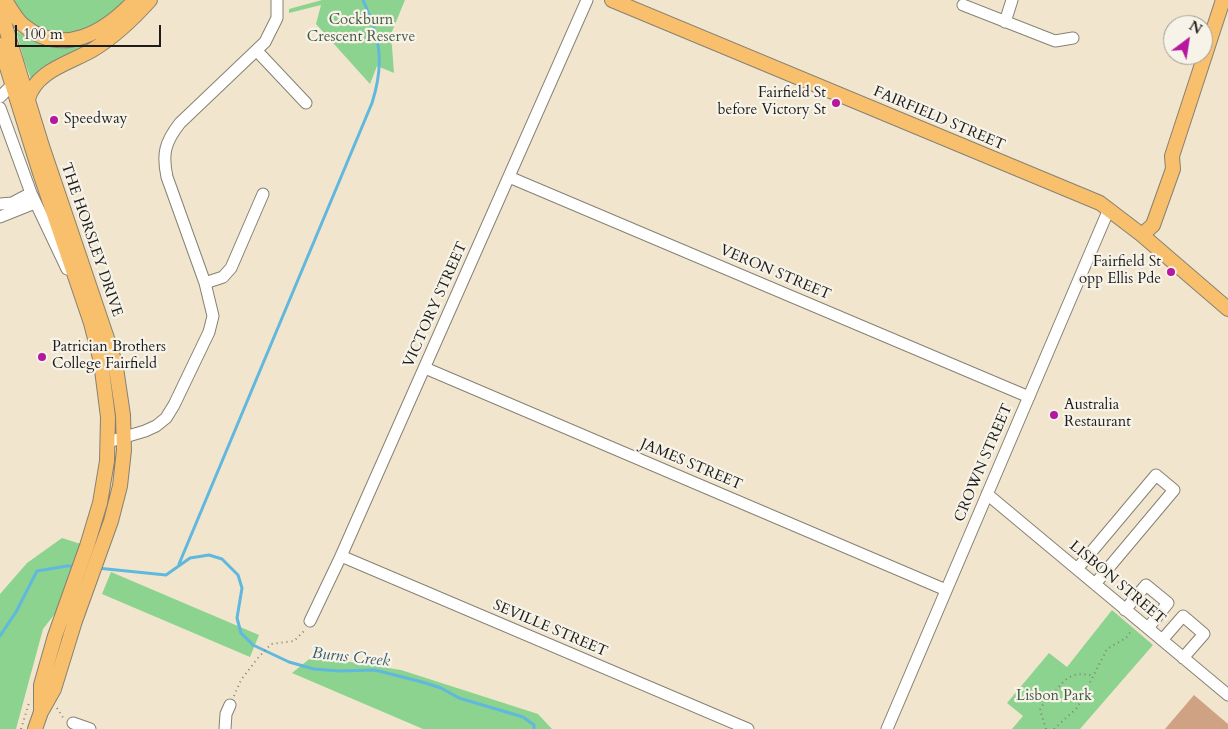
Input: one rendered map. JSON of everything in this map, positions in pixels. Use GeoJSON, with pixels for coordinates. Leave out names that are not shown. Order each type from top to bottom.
{"type":"FeatureCollection","features":[{"type":"Feature","properties":{"kind":"main road"},"geometry":{"type":"LineString","coordinates":[[5,0],[21,23],[38,35],[52,40],[67,41],[97,31],[112,22],[135,0]]}},
{"type":"Feature","properties":{"kind":"main road"},"geometry":{"type":"LineString","coordinates":[[28,99],[30,90],[42,78],[93,49],[118,31],[150,0]]}},
{"type":"Feature","properties":{"kind":"main road","name":"FAIRFIELD STREET"},"geometry":{"type":"LineString","coordinates":[[612,0],[1100,203],[1142,234],[1228,309]]}},
{"type":"Feature","properties":{"kind":"main road"},"geometry":{"type":"LineString","coordinates":[[1142,234],[1145,220],[1164,167],[1172,156],[1223,0]]}},
{"type":"Feature","properties":{"kind":"main road","name":"THE HORSLEY DRIVE"},"geometry":{"type":"LineString","coordinates":[[0,9],[116,368],[124,415],[120,486],[114,512],[94,549],[75,600],[55,636],[41,685],[41,712],[35,729]]}},
{"type":"Feature","properties":{"kind":"main road","name":"THE HORSLEY DRIVE"},"geometry":{"type":"LineString","coordinates":[[0,45],[91,323],[101,362],[108,417],[108,442],[106,473],[94,549]]}},
{"type":"Feature","properties":{"kind":"main road"},"geometry":{"type":"LineString","coordinates":[[0,51],[8,71]]}},
{"type":"Feature","properties":{"kind":"street"},"geometry":{"type":"LineString","coordinates":[[108,442],[156,426],[166,418],[209,332],[213,316],[206,283],[167,177],[164,162],[166,147],[173,132],[180,123],[257,51],[272,31],[277,18],[277,0]]}},
{"type":"Feature","properties":{"kind":"street","name":"VICTORY STREET"},"geometry":{"type":"LineString","coordinates":[[310,621],[425,368],[587,0]]}},
{"type":"Feature","properties":{"kind":"street"},"geometry":{"type":"LineString","coordinates":[[1005,22],[1012,0]]}},
{"type":"Feature","properties":{"kind":"street"},"geometry":{"type":"LineString","coordinates":[[963,5],[1054,42],[1073,38]]}},
{"type":"Feature","properties":{"kind":"street"},"geometry":{"type":"LineString","coordinates":[[257,51],[306,103]]}},
{"type":"Feature","properties":{"kind":"street"},"geometry":{"type":"LineString","coordinates":[[0,97],[12,85]]}},
{"type":"Feature","properties":{"kind":"street"},"geometry":{"type":"LineString","coordinates":[[0,108],[33,198],[68,271],[78,287]]}},
{"type":"Feature","properties":{"kind":"street","name":"VERON STREET"},"geometry":{"type":"LineString","coordinates":[[509,177],[1029,397]]}},
{"type":"Feature","properties":{"kind":"street"},"geometry":{"type":"LineString","coordinates":[[206,283],[223,277],[231,268],[263,194]]}},
{"type":"Feature","properties":{"kind":"street"},"geometry":{"type":"LineString","coordinates":[[0,204],[33,198]]}},
{"type":"Feature","properties":{"kind":"street"},"geometry":{"type":"LineString","coordinates":[[0,217],[33,198]]}},
{"type":"Feature","properties":{"kind":"street","name":"CROWN STREET"},"geometry":{"type":"LineString","coordinates":[[887,729],[1109,209]]}},
{"type":"Feature","properties":{"kind":"street","name":"JAMES STREET"},"geometry":{"type":"LineString","coordinates":[[425,368],[946,590]]}},
{"type":"Feature","properties":{"kind":"street"},"geometry":{"type":"LineString","coordinates":[[1077,569],[1156,475],[1174,490],[1095,584]]}},
{"type":"Feature","properties":{"kind":"street","name":"LISBON STREET"},"geometry":{"type":"LineString","coordinates":[[987,494],[1228,695]]}},
{"type":"Feature","properties":{"kind":"street","name":"SEVILLE STREET"},"geometry":{"type":"LineString","coordinates":[[341,556],[748,729]]}},
{"type":"Feature","properties":{"kind":"street"},"geometry":{"type":"LineString","coordinates":[[1125,610],[1146,585],[1168,603],[1148,628]]}},
{"type":"Feature","properties":{"kind":"street"},"geometry":{"type":"LineString","coordinates":[[1162,640],[1183,616],[1204,634],[1183,658]]}},
{"type":"Feature","properties":{"kind":"street"},"geometry":{"type":"LineString","coordinates":[[224,729],[226,714],[230,705]]}},
{"type":"Feature","properties":{"kind":"street"},"geometry":{"type":"LineString","coordinates":[[73,723],[90,729]]}},
{"type":"Feature","properties":{"kind":"path"},"geometry":{"type":"LineString","coordinates":[[230,705],[241,680],[271,644],[294,641],[310,621]]}},
{"type":"Feature","properties":{"kind":"path"},"geometry":{"type":"LineString","coordinates":[[1054,729],[1077,708],[1107,650],[1126,638],[1132,630]]}},
{"type":"Feature","properties":{"kind":"path"},"geometry":{"type":"LineString","coordinates":[[1046,729],[1040,710],[1065,679],[1079,674],[1094,676]]}},
{"type":"Feature","properties":{"kind":"green space"},"geometry":{"type":"Polygon","coordinates":[[[13,0],[124,0],[103,20],[85,31],[66,37],[57,37],[44,33],[38,28],[26,17],[13,0]]]}},
{"type":"Feature","properties":{"kind":"green space","name":"Cockburn Crescent Reserve"},"geometry":{"type":"Polygon","coordinates":[[[322,0],[405,0],[391,34],[394,73],[377,66],[370,84],[316,24],[321,5],[289,13],[289,9],[322,0]]]}},
{"type":"Feature","properties":{"kind":"green space"},"geometry":{"type":"Polygon","coordinates":[[[18,32],[40,43],[59,46],[78,43],[100,36],[47,66],[31,79],[24,60],[18,32]]]}},
{"type":"Feature","properties":{"kind":"green space"},"geometry":{"type":"Polygon","coordinates":[[[62,538],[87,546],[68,597],[43,629],[16,729],[0,729],[0,594],[27,563],[62,538]]]}},
{"type":"Feature","properties":{"kind":"green space"},"geometry":{"type":"Polygon","coordinates":[[[111,572],[259,635],[250,657],[102,594],[111,572]]]}},
{"type":"Feature","properties":{"kind":"green space","name":"Lisbon Park"},"geometry":{"type":"Polygon","coordinates":[[[1112,610],[1153,645],[1080,729],[1012,729],[1023,716],[1007,703],[1049,653],[1067,667],[1112,610]]]}},
{"type":"Feature","properties":{"kind":"green space"},"geometry":{"type":"Polygon","coordinates":[[[313,656],[401,670],[538,714],[552,729],[423,729],[292,673],[313,656]]]}},
{"type":"Feature","properties":{"kind":"building"},"geometry":{"type":"Polygon","coordinates":[[[1194,695],[1228,724],[1228,729],[1165,729],[1194,695]]]}},
{"type":"Feature","properties":{"kind":"waterway"},"geometry":{"type":"LineString","coordinates":[[179,564],[372,103],[378,75],[379,50],[377,38],[363,0]]}},
{"type":"Feature","properties":{"kind":"waterway","name":"Burns Creek"},"geometry":{"type":"LineString","coordinates":[[97,568],[166,575],[190,558],[209,555],[222,559],[238,575],[242,588],[237,618],[241,633],[253,645],[289,662],[314,669],[339,671],[375,670],[422,682],[441,688],[459,698],[523,717],[534,725],[534,729]]}},
{"type":"Feature","properties":{"kind":"waterway","name":"Burns Creek"},"geometry":{"type":"LineString","coordinates":[[0,636],[16,612],[37,571],[76,566]]}},
{"type":"Feature","properties":{"kind":"place","name":"Fairfield St before Victory St"},"geometry":{"type":"Point","coordinates":[836,103]}},
{"type":"Feature","properties":{"kind":"place","name":"Speedway"},"geometry":{"type":"Point","coordinates":[54,120]}},
{"type":"Feature","properties":{"kind":"place","name":"Fairfield St opp Ellis Pde"},"geometry":{"type":"Point","coordinates":[1171,272]}},
{"type":"Feature","properties":{"kind":"place","name":"Patrician Brothers College Fairfield"},"geometry":{"type":"Point","coordinates":[42,357]}},
{"type":"Feature","properties":{"kind":"place","name":"Australia Restaurant"},"geometry":{"type":"Point","coordinates":[1054,415]}}]}
